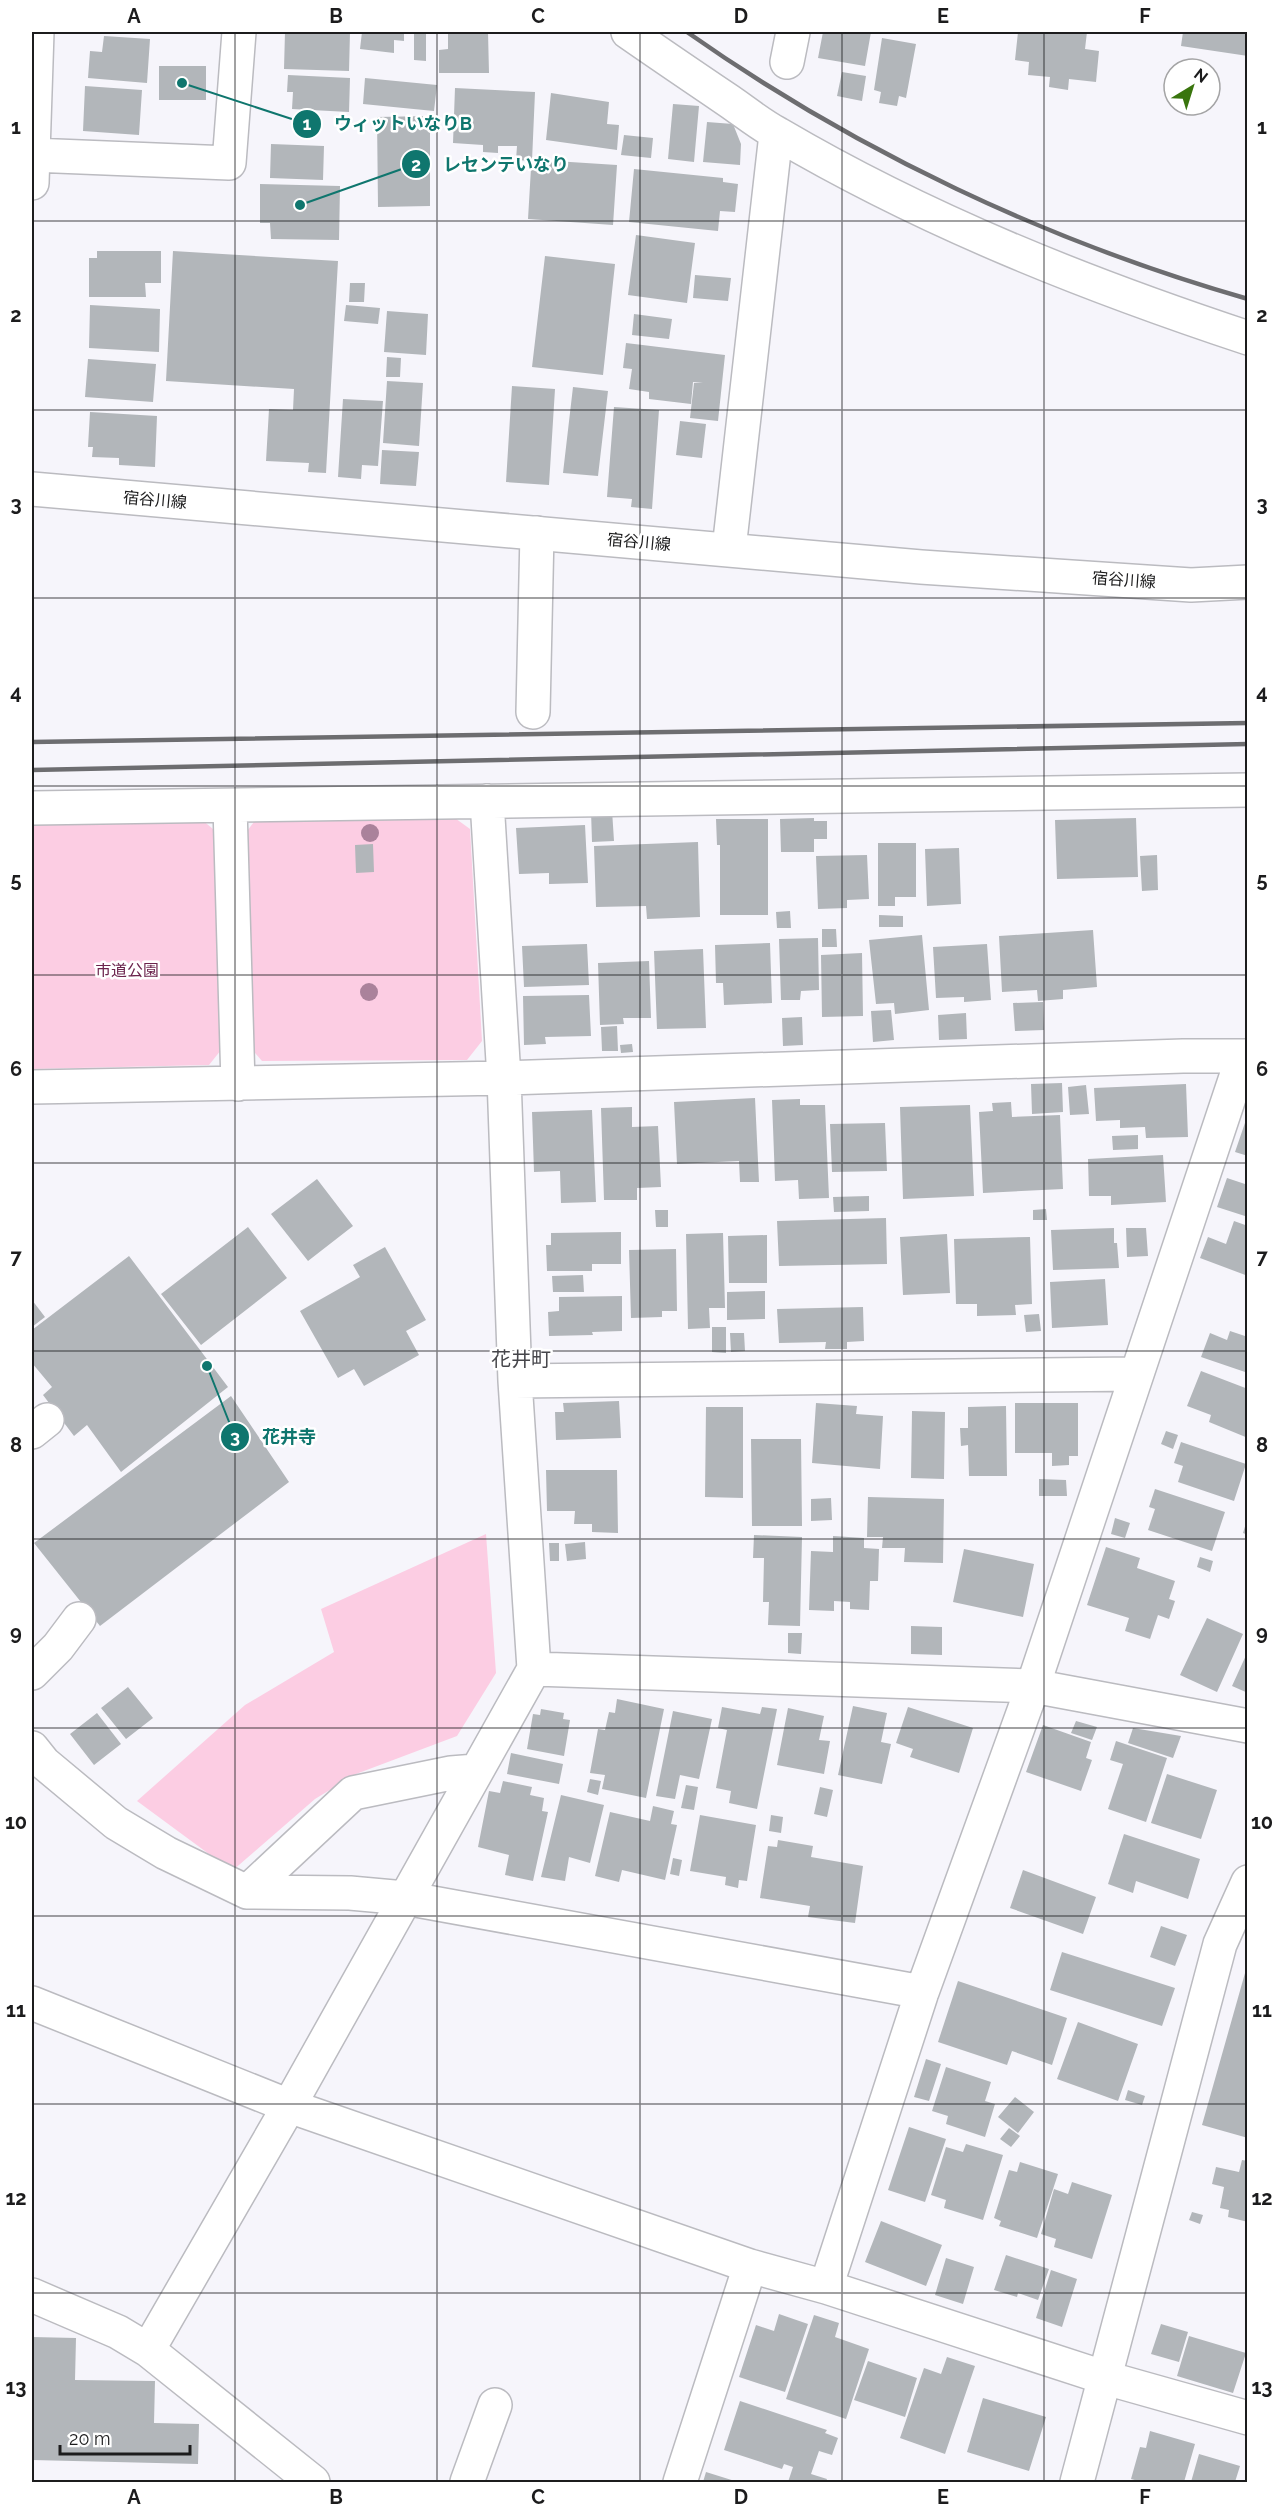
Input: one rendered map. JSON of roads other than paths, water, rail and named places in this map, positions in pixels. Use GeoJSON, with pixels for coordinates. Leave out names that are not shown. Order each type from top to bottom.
{"type":"FeatureCollection","features":[{"type":"Feature","properties":{"kind":"street"},"geometry":{"type":"LineString","coordinates":[[32,183],[37,32]]}},
{"type":"Feature","properties":{"kind":"street"},"geometry":{"type":"LineString","coordinates":[[32,155],[229,163],[239,32]]}},
{"type":"Feature","properties":{"kind":"street"},"geometry":{"type":"LineString","coordinates":[[628,32],[776,134],[892,196],[964,231],[1080,278],[1248,338]]}},
{"type":"Feature","properties":{"kind":"street"},"geometry":{"type":"LineString","coordinates":[[729,549],[776,134]]}},
{"type":"Feature","properties":{"kind":"street","name":"宿谷川線"},"geometry":{"type":"LineString","coordinates":[[32,489],[921,567],[1179,584],[1248,582]]}},
{"type":"Feature","properties":{"kind":"street"},"geometry":{"type":"LineString","coordinates":[[533,712],[537,533]]}},
{"type":"Feature","properties":{"kind":"street"},"geometry":{"type":"LineString","coordinates":[[32,808],[230,807],[1248,790]]}},
{"type":"Feature","properties":{"kind":"street"},"geometry":{"type":"LineString","coordinates":[[148,2350],[289,2106],[534,1669],[515,1381],[504,1078],[487,801]]}},
{"type":"Feature","properties":{"kind":"street"},"geometry":{"type":"LineString","coordinates":[[230,807],[238,1084]]}},
{"type":"Feature","properties":{"kind":"street"},"geometry":{"type":"LineString","coordinates":[[32,1087],[504,1078],[1245,1056],[1033,1686],[922,1992],[826,2287]]}},
{"type":"Feature","properties":{"kind":"street"},"geometry":{"type":"LineString","coordinates":[[515,1381],[1137,1374]]}},
{"type":"Feature","properties":{"kind":"street"},"geometry":{"type":"LineString","coordinates":[[32,1673],[58,1647],[79,1619]]}},
{"type":"Feature","properties":{"kind":"street"},"geometry":{"type":"LineString","coordinates":[[534,1669],[1033,1686],[1248,1726]]}},
{"type":"Feature","properties":{"kind":"street"},"geometry":{"type":"LineString","coordinates":[[32,1748],[44,1763],[116,1823],[166,1853],[247,1892],[350,1893],[405,1898],[922,1992]]}},
{"type":"Feature","properties":{"kind":"street"},"geometry":{"type":"LineString","coordinates":[[247,1892],[353,1793],[451,1773],[476,1771]]}},
{"type":"Feature","properties":{"kind":"street"},"geometry":{"type":"LineString","coordinates":[[1077,2482],[1220,1944],[1248,1882]]}},
{"type":"Feature","properties":{"kind":"street"},"geometry":{"type":"LineString","coordinates":[[32,2003],[289,2106],[750,2266],[826,2287],[1106,2378],[1248,2418]]}},
{"type":"Feature","properties":{"kind":"street"},"geometry":{"type":"LineString","coordinates":[[680,2482],[750,2266]]}},
{"type":"Feature","properties":{"kind":"street"},"geometry":{"type":"LineString","coordinates":[[32,2295],[118,2332],[148,2350],[313,2482]]}},
{"type":"Feature","properties":{"kind":"street"},"geometry":{"type":"LineString","coordinates":[[467,2482],[495,2405]]}},
{"type":"Feature","properties":{"kind":"railway"},"geometry":{"type":"LineString","coordinates":[[687,32],[818,116],[956,189],[1100,250],[1248,299]]}},
{"type":"Feature","properties":{"kind":"railway"},"geometry":{"type":"LineString","coordinates":[[32,742],[1248,723]]}},
{"type":"Feature","properties":{"kind":"railway"},"geometry":{"type":"LineString","coordinates":[[32,770],[1248,744]]}},
{"type":"Feature","properties":{"kind":"place","name":"ウィットいなりB"},"geometry":{"type":"Point","coordinates":[182,83]}},
{"type":"Feature","properties":{"kind":"place","name":"レセンテいなり"},"geometry":{"type":"Point","coordinates":[300,205]}},
{"type":"Feature","properties":{"kind":"place","name":"花井寺"},"geometry":{"type":"Point","coordinates":[207,1366]}},
{"type":"Feature","properties":{"kind":"district","name":"花井町"},"geometry":{"type":"Point","coordinates":[521,1359]}},
{"type":"Feature","properties":{"kind":"park label","name":"市道公園"},"geometry":{"type":"Point","coordinates":[127,970]}}]}
